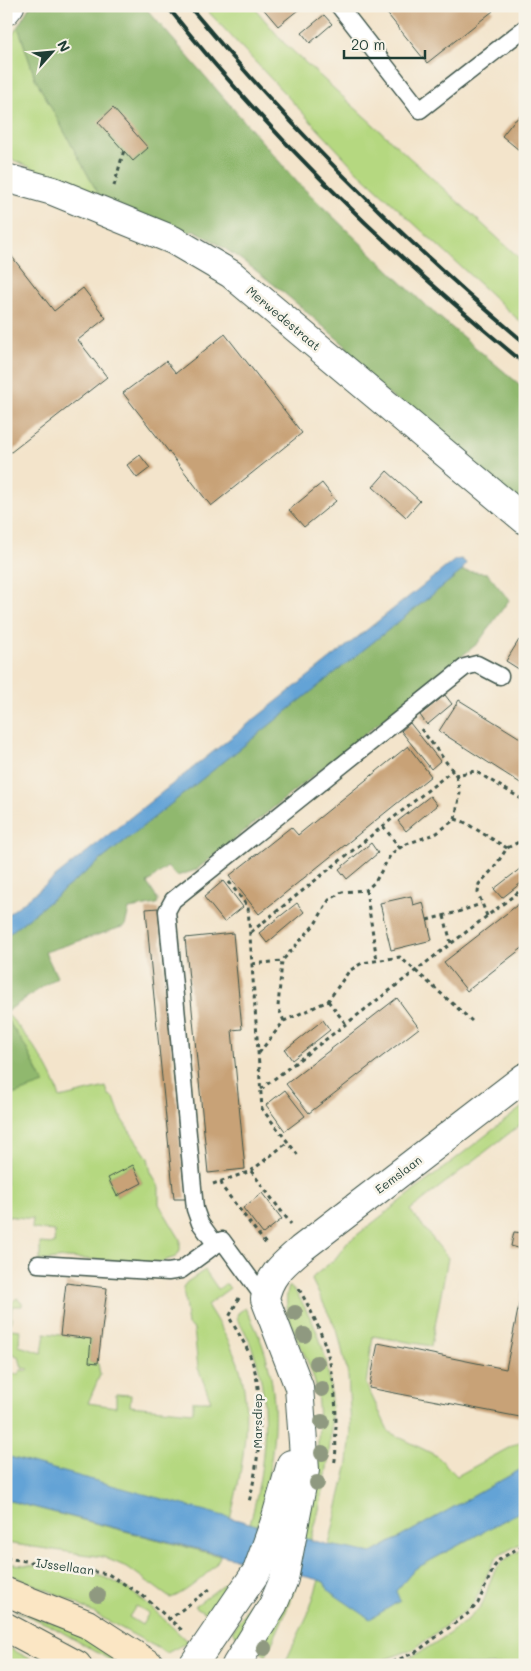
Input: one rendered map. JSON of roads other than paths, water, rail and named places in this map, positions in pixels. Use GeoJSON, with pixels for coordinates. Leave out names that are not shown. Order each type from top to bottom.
{"type":"FeatureCollection","features":[{"type":"Feature","properties":{"kind":"main road"},"geometry":{"type":"LineString","coordinates":[[6,1592],[87,1624],[150,1665]]}},
{"type":"Feature","properties":{"kind":"main road"},"geometry":{"type":"LineString","coordinates":[[6,1627],[77,1665]]}},
{"type":"Feature","properties":{"kind":"street"},"geometry":{"type":"LineString","coordinates":[[6,11],[10,6]]}},
{"type":"Feature","properties":{"kind":"street","name":"Merwedestraat"},"geometry":{"type":"LineString","coordinates":[[6,178],[53,191],[173,240],[231,274],[525,520]]}},
{"type":"Feature","properties":{"kind":"street","name":"Eemslaan"},"geometry":{"type":"LineString","coordinates":[[269,1281],[306,1244],[525,1078]]}},
{"type":"Feature","properties":{"kind":"street"},"geometry":{"type":"LineString","coordinates":[[236,1665],[273,1605],[284,1579],[285,1526],[302,1426],[299,1387],[269,1281]]}},
{"type":"Feature","properties":{"kind":"street"},"geometry":{"type":"LineString","coordinates":[[193,1665],[285,1526]]}},
{"type":"Feature","properties":{"kind":"lane"},"geometry":{"type":"LineString","coordinates":[[339,6],[420,110],[525,28]]}},
{"type":"Feature","properties":{"kind":"lane"},"geometry":{"type":"LineString","coordinates":[[216,1245],[200,1223],[195,1209],[167,911],[173,900],[465,667],[477,664],[500,676]]}},
{"type":"Feature","properties":{"kind":"lane"},"geometry":{"type":"LineString","coordinates":[[38,1264],[168,1272],[181,1270],[222,1240],[269,1281]]}},
{"type":"Feature","properties":{"kind":"water"},"geometry":{"type":"Polygon","coordinates":[[[461,559],[466,563],[462,571],[6,936],[6,916],[455,560],[461,559]]]}},
{"type":"Feature","properties":{"kind":"water"},"geometry":{"type":"Polygon","coordinates":[[[6,1456],[329,1545],[372,1553],[525,1467],[525,1509],[415,1569],[396,1591],[400,1601],[370,1619],[329,1591],[324,1582],[319,1580],[6,1500],[6,1456]]]}},
{"type":"Feature","properties":{"kind":"railway"},"geometry":{"type":"LineString","coordinates":[[167,6],[249,103],[336,194],[382,239],[525,364]]}},
{"type":"Feature","properties":{"kind":"railway"},"geometry":{"type":"LineString","coordinates":[[189,6],[308,140],[392,224],[525,343]]}}]}
